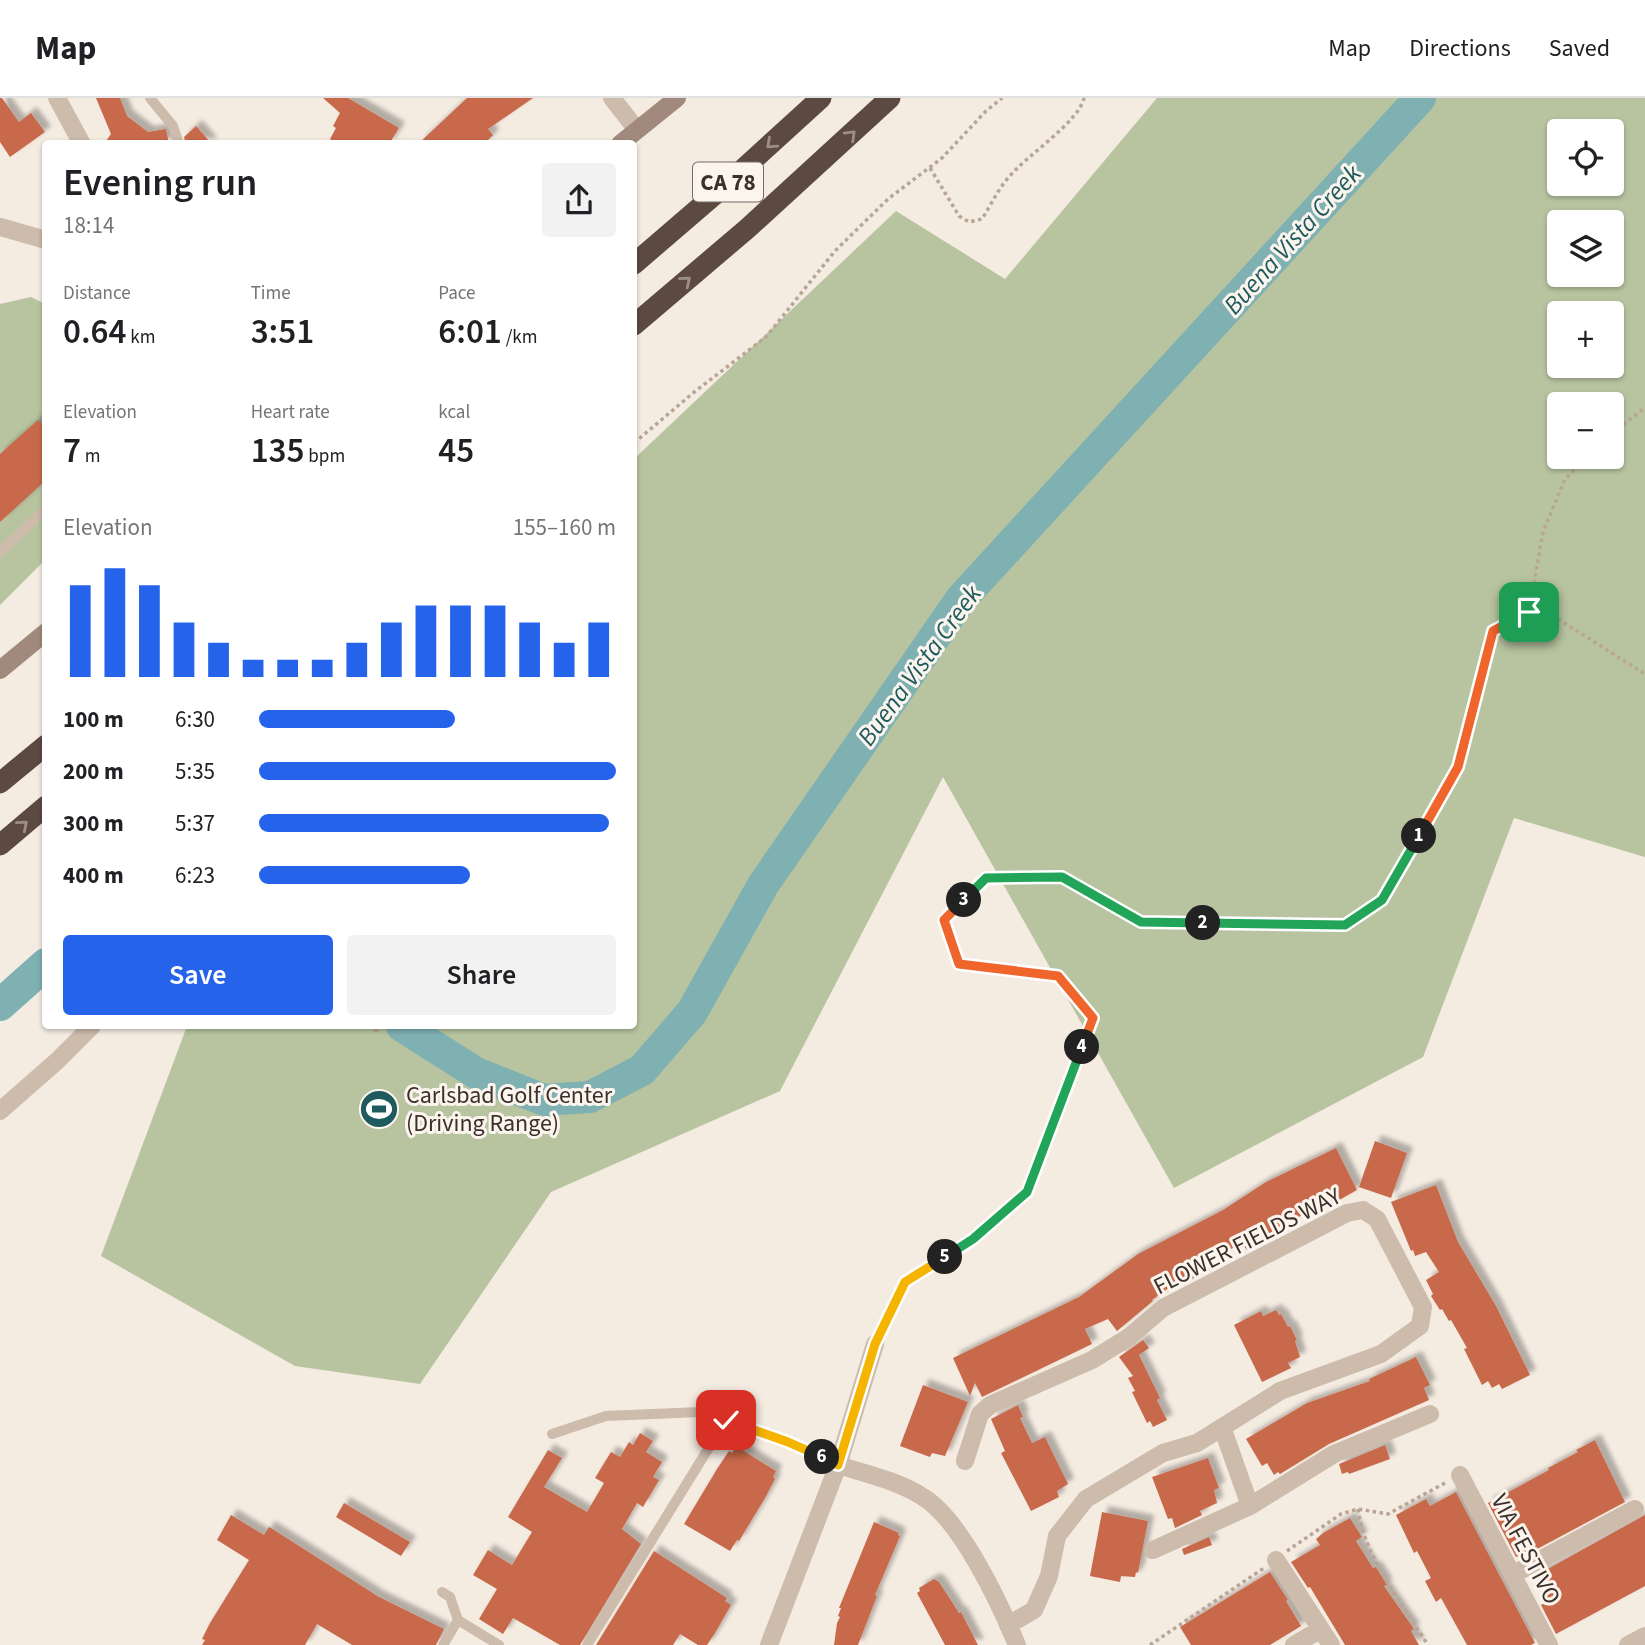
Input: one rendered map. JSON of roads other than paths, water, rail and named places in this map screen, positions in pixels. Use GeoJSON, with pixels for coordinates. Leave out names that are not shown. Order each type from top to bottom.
{"type":"FeatureCollection","features":[{"type":"Feature","properties":{"kind":"highway","name":"CA 78"},"geometry":{"type":"LineString","coordinates":[[637,261],[821,98]]}},
{"type":"Feature","properties":{"kind":"highway","name":"CA 78"},"geometry":{"type":"LineString","coordinates":[[637,322],[812,172],[890,98]]}},
{"type":"Feature","properties":{"kind":"highway"},"geometry":{"type":"LineString","coordinates":[[0,783],[42,748]]}},
{"type":"Feature","properties":{"kind":"highway"},"geometry":{"type":"LineString","coordinates":[[0,845],[42,809]]}},
{"type":"Feature","properties":{"kind":"main road"},"geometry":{"type":"LineString","coordinates":[[625,140],[677,98]]}},
{"type":"Feature","properties":{"kind":"main road"},"geometry":{"type":"LineString","coordinates":[[0,670],[42,635]]}},
{"type":"Feature","properties":{"kind":"street"},"geometry":{"type":"LineString","coordinates":[[57,98],[80,140]]}},
{"type":"Feature","properties":{"kind":"street"},"geometry":{"type":"LineString","coordinates":[[612,98],[637,130]]}},
{"type":"Feature","properties":{"kind":"street"},"geometry":{"type":"LineString","coordinates":[[0,227],[42,239]]}},
{"type":"Feature","properties":{"kind":"street"},"geometry":{"type":"LineString","coordinates":[[0,1111],[89,1029]]}},
{"type":"Feature","properties":{"kind":"street","name":"FLOWER FIELDS WAY"},"geometry":{"type":"LineString","coordinates":[[965,1461],[980,1414],[990,1405],[1092,1360],[1129,1337],[1163,1308],[1347,1213],[1363,1210],[1377,1219],[1423,1307],[1420,1326],[1381,1354],[1280,1391],[1197,1443],[1163,1452],[1086,1499],[1057,1536],[1049,1576],[1034,1610],[1008,1625]]}},
{"type":"Feature","properties":{"kind":"street"},"geometry":{"type":"LineString","coordinates":[[769,1645],[838,1465],[875,1344]]}},
{"type":"Feature","properties":{"kind":"street"},"geometry":{"type":"LineString","coordinates":[[1153,1550],[1250,1506],[1334,1454],[1430,1414]]}},
{"type":"Feature","properties":{"kind":"street"},"geometry":{"type":"LineString","coordinates":[[1222,1427],[1250,1506]]}},
{"type":"Feature","properties":{"kind":"street"},"geometry":{"type":"LineString","coordinates":[[838,1465],[891,1482],[924,1497],[943,1512],[961,1536],[1017,1645]]}},
{"type":"Feature","properties":{"kind":"street","name":"VIA FESTIVO"},"geometry":{"type":"LineString","coordinates":[[1460,1475],[1549,1645]]}},
{"type":"Feature","properties":{"kind":"street"},"geometry":{"type":"LineString","coordinates":[[1512,1575],[1635,1509]]}},
{"type":"Feature","properties":{"kind":"street"},"geometry":{"type":"LineString","coordinates":[[1276,1560],[1331,1645]]}},
{"type":"Feature","properties":{"kind":"street"},"geometry":{"type":"LineString","coordinates":[[1294,1645],[1321,1629]]}},
{"type":"Feature","properties":{"kind":"street"},"geometry":{"type":"LineString","coordinates":[[1628,1645],[1645,1636]]}},
{"type":"Feature","properties":{"kind":"lane"},"geometry":{"type":"LineString","coordinates":[[150,98],[173,126],[178,140]]}},
{"type":"Feature","properties":{"kind":"lane"},"geometry":{"type":"LineString","coordinates":[[0,552],[42,513]]}},
{"type":"Feature","properties":{"kind":"lane"},"geometry":{"type":"LineString","coordinates":[[552,1434],[606,1416],[701,1412],[788,1442],[838,1465]]}},
{"type":"Feature","properties":{"kind":"lane"},"geometry":{"type":"LineString","coordinates":[[587,1645],[726,1420]]}},
{"type":"Feature","properties":{"kind":"lane"},"geometry":{"type":"LineString","coordinates":[[442,1592],[450,1597],[458,1620],[499,1645]]}},
{"type":"Feature","properties":{"kind":"lane"},"geometry":{"type":"LineString","coordinates":[[443,1645],[458,1620]]}},
{"type":"Feature","properties":{"kind":"waterway","name":"Buena Vista Creek"},"geometry":{"type":"LineString","coordinates":[[407,1029],[476,1073],[544,1100],[590,1097],[642,1070],[692,1012],[763,885],[961,599],[1420,98]]}},
{"type":"Feature","properties":{"kind":"waterway","name":"Buena Vista Creek"},"geometry":{"type":"LineString","coordinates":[[0,1005],[42,968]]}},
{"type":"Feature","properties":{"kind":"place","name":"Carlsbad Golf Center (Driving Range)"},"geometry":{"type":"Point","coordinates":[379,1109]}}]}
